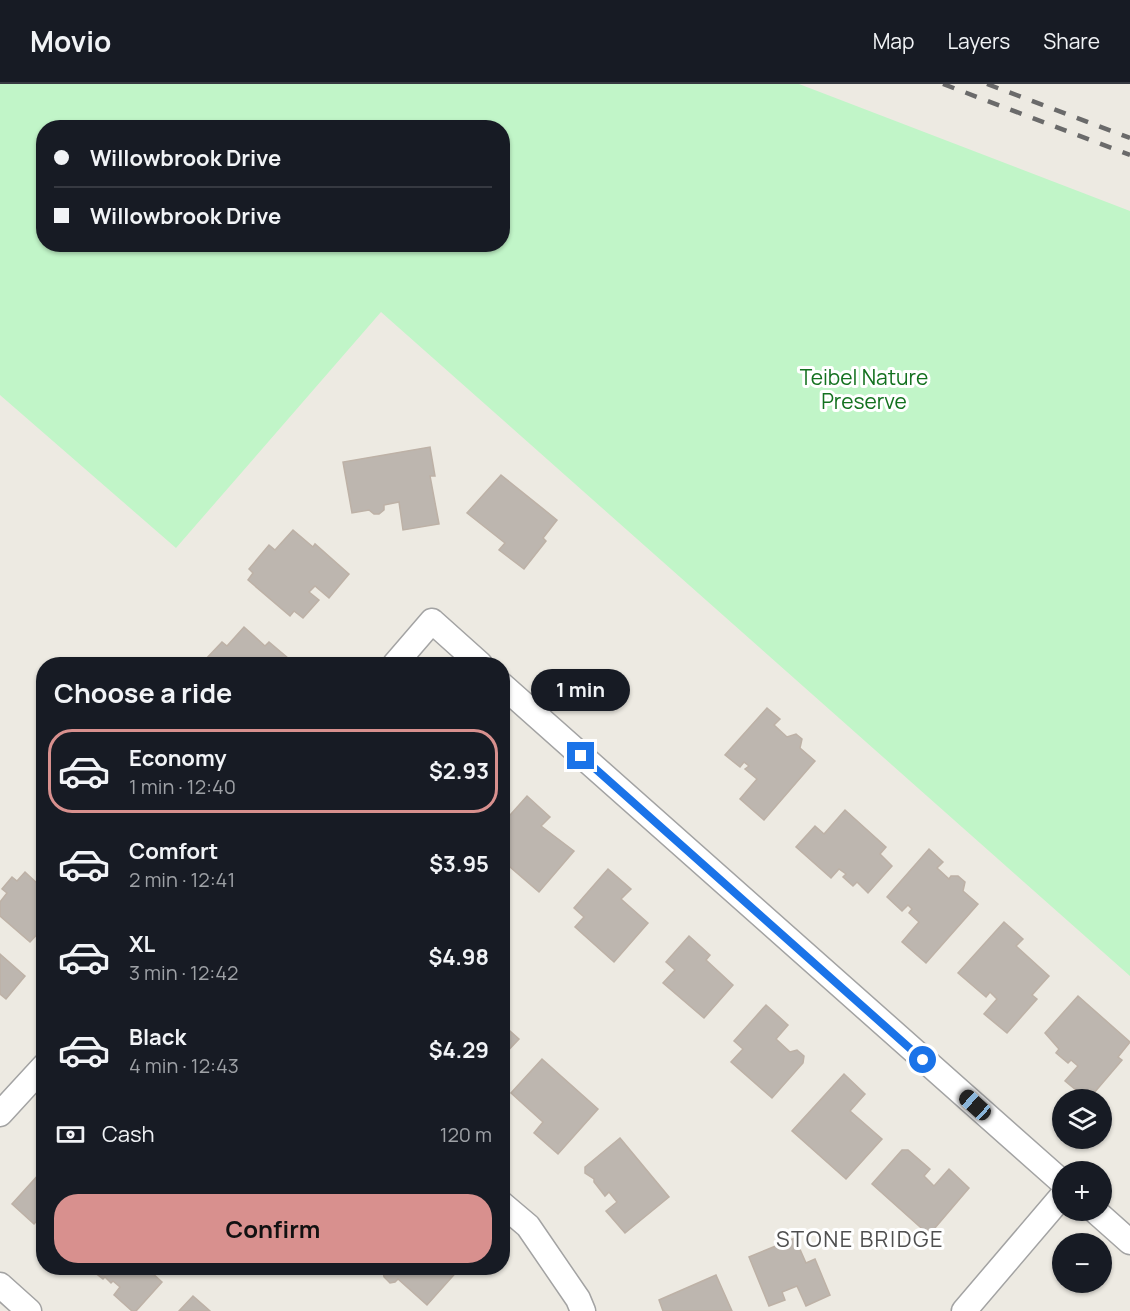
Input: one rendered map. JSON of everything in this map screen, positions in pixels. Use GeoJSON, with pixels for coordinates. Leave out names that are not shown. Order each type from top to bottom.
{"type":"FeatureCollection","features":[{"type":"Feature","properties":{"kind":"street"},"geometry":{"type":"LineString","coordinates":[[400,657],[432,621],[472,657]]}},
{"type":"Feature","properties":{"kind":"street"},"geometry":{"type":"LineString","coordinates":[[510,692],[1052,1173]]}},
{"type":"Feature","properties":{"kind":"street"},"geometry":{"type":"LineString","coordinates":[[0,1114],[36,1075]]}},
{"type":"Feature","properties":{"kind":"street"},"geometry":{"type":"LineString","coordinates":[[964,1311],[1052,1208]]}},
{"type":"Feature","properties":{"kind":"street"},"geometry":{"type":"LineString","coordinates":[[510,1211],[528,1226],[578,1299],[583,1311]]}},
{"type":"Feature","properties":{"kind":"street"},"geometry":{"type":"LineString","coordinates":[[1106,1221],[1130,1242]]}},
{"type":"Feature","properties":{"kind":"street"},"geometry":{"type":"LineString","coordinates":[[0,1285],[29,1311]]}},
{"type":"Feature","properties":{"kind":"green space","name":"Teibel Nature Preserve"},"geometry":{"type":"Polygon","coordinates":[[[0,84],[799,84],[1130,211],[1130,976],[381,312],[176,548],[0,395],[0,84]]]}},
{"type":"Feature","properties":{"kind":"building"},"geometry":{"type":"Polygon","coordinates":[[[430,447],[435,476],[430,476],[439,524],[403,530],[399,502],[384,505],[384,510],[379,514],[374,514],[369,510],[352,513],[343,462],[430,447]]]}},
{"type":"Feature","properties":{"kind":"building"},"geometry":{"type":"Polygon","coordinates":[[[501,475],[557,520],[543,538],[546,541],[524,569],[499,550],[505,543],[467,513],[501,475]]]}},
{"type":"Feature","properties":{"kind":"building"},"geometry":{"type":"Polygon","coordinates":[[[293,530],[313,547],[315,544],[349,574],[329,598],[315,586],[309,592],[319,600],[303,618],[294,611],[290,616],[248,580],[253,573],[249,569],[269,545],[275,550],[293,530]]]}},
{"type":"Feature","properties":{"kind":"building"},"geometry":{"type":"Polygon","coordinates":[[[244,627],[265,646],[269,642],[287,657],[208,657],[222,642],[227,646],[244,627]]]}},
{"type":"Feature","properties":{"kind":"building"},"geometry":{"type":"Polygon","coordinates":[[[767,708],[780,719],[774,725],[787,737],[796,734],[802,739],[800,748],[815,761],[764,820],[740,799],[757,779],[745,769],[749,766],[744,762],[740,767],[725,755],[767,708]]]}},
{"type":"Feature","properties":{"kind":"building"},"geometry":{"type":"Polygon","coordinates":[[[527,796],[550,817],[541,826],[574,851],[539,892],[510,867],[510,815],[527,796]]]}},
{"type":"Feature","properties":{"kind":"building"},"geometry":{"type":"Polygon","coordinates":[[[845,810],[886,847],[880,854],[892,866],[868,893],[857,882],[853,886],[843,877],[846,874],[839,869],[831,878],[796,847],[815,826],[824,834],[845,810]]]}},
{"type":"Feature","properties":{"kind":"building"},"geometry":{"type":"Polygon","coordinates":[[[929,849],[943,862],[937,868],[949,879],[951,876],[958,876],[965,882],[963,891],[978,904],[926,963],[902,942],[919,922],[909,913],[912,909],[908,905],[902,911],[887,897],[929,849]]]}},
{"type":"Feature","properties":{"kind":"building"},"geometry":{"type":"Polygon","coordinates":[[[608,869],[631,889],[621,899],[648,923],[614,962],[575,927],[584,917],[574,908],[608,869]]]}},
{"type":"Feature","properties":{"kind":"building"},"geometry":{"type":"Polygon","coordinates":[[[25,872],[36,882],[36,936],[30,942],[0,916],[0,902],[7,893],[2,889],[12,877],[17,881],[25,872]]]}},
{"type":"Feature","properties":{"kind":"building"},"geometry":{"type":"Polygon","coordinates":[[[1004,922],[1023,939],[1016,946],[1049,976],[1032,995],[1037,999],[1007,1033],[984,1014],[997,999],[990,992],[986,997],[958,973],[1004,922]]]}},
{"type":"Feature","properties":{"kind":"building"},"geometry":{"type":"Polygon","coordinates":[[[689,936],[710,955],[706,960],[733,985],[704,1018],[663,983],[675,970],[666,962],[689,936]]]}},
{"type":"Feature","properties":{"kind":"building"},"geometry":{"type":"Polygon","coordinates":[[[0,954],[25,976],[6,999],[0,994],[0,954]]]}},
{"type":"Feature","properties":{"kind":"building"},"geometry":{"type":"Polygon","coordinates":[[[1078,996],[1130,1042],[1118,1057],[1122,1060],[1097,1089],[1075,1089],[1065,1081],[1078,1066],[1071,1060],[1068,1063],[1056,1053],[1059,1049],[1045,1033],[1078,996]]]}},
{"type":"Feature","properties":{"kind":"building"},"geometry":{"type":"Polygon","coordinates":[[[766,1005],[788,1025],[776,1039],[790,1052],[797,1050],[804,1056],[803,1063],[772,1098],[731,1062],[743,1049],[734,1041],[766,1005]]]}},
{"type":"Feature","properties":{"kind":"building"},"geometry":{"type":"Polygon","coordinates":[[[510,1031],[519,1039],[510,1049],[510,1031]]]}},
{"type":"Feature","properties":{"kind":"building"},"geometry":{"type":"Polygon","coordinates":[[[542,1059],[598,1109],[558,1154],[534,1133],[543,1122],[511,1093],[542,1059]]]}},
{"type":"Feature","properties":{"kind":"building"},"geometry":{"type":"Polygon","coordinates":[[[844,1074],[865,1094],[850,1111],[882,1139],[846,1179],[792,1131],[844,1074]]]}},
{"type":"Feature","properties":{"kind":"building"},"geometry":{"type":"Polygon","coordinates":[[[620,1138],[669,1197],[625,1233],[606,1211],[617,1202],[609,1192],[605,1196],[594,1179],[585,1173],[585,1167],[620,1138]]]}},
{"type":"Feature","properties":{"kind":"building"},"geometry":{"type":"Polygon","coordinates":[[[902,1150],[908,1150],[930,1169],[924,1176],[934,1186],[949,1169],[969,1188],[929,1235],[872,1184],[902,1150]]]}},
{"type":"Feature","properties":{"kind":"building"},"geometry":{"type":"Polygon","coordinates":[[[36,1177],[36,1222],[34,1224],[12,1204],[36,1177]]]}},
{"type":"Feature","properties":{"kind":"building"},"geometry":{"type":"Polygon","coordinates":[[[795,1238],[806,1263],[815,1259],[830,1295],[806,1306],[797,1286],[782,1292],[785,1300],[769,1306],[749,1257],[795,1238]]]}},
{"type":"Feature","properties":{"kind":"building"},"geometry":{"type":"Polygon","coordinates":[[[98,1275],[154,1275],[162,1282],[136,1311],[132,1311],[114,1295],[120,1287],[105,1277],[103,1279],[98,1275]]]}},
{"type":"Feature","properties":{"kind":"building"},"geometry":{"type":"Polygon","coordinates":[[[384,1275],[454,1275],[427,1305],[398,1279],[390,1283],[384,1275]]]}},
{"type":"Feature","properties":{"kind":"building"},"geometry":{"type":"Polygon","coordinates":[[[716,1275],[732,1311],[663,1311],[659,1300],[716,1275]]]}},
{"type":"Feature","properties":{"kind":"building"},"geometry":{"type":"Polygon","coordinates":[[[193,1296],[210,1311],[179,1311],[193,1296]]]}},
{"type":"Feature","properties":{"kind":"railway"},"geometry":{"type":"LineString","coordinates":[[943,84],[1130,155]]}},
{"type":"Feature","properties":{"kind":"railway"},"geometry":{"type":"LineString","coordinates":[[987,84],[1130,138]]}},
{"type":"Feature","properties":{"kind":"district","name":"STONE BRIDGE"},"geometry":{"type":"Point","coordinates":[860,1239]}},
{"type":"Feature","properties":{"kind":"route"},"geometry":{"type":"LineString","coordinates":[[581,756],[923,1060]]}}]}
